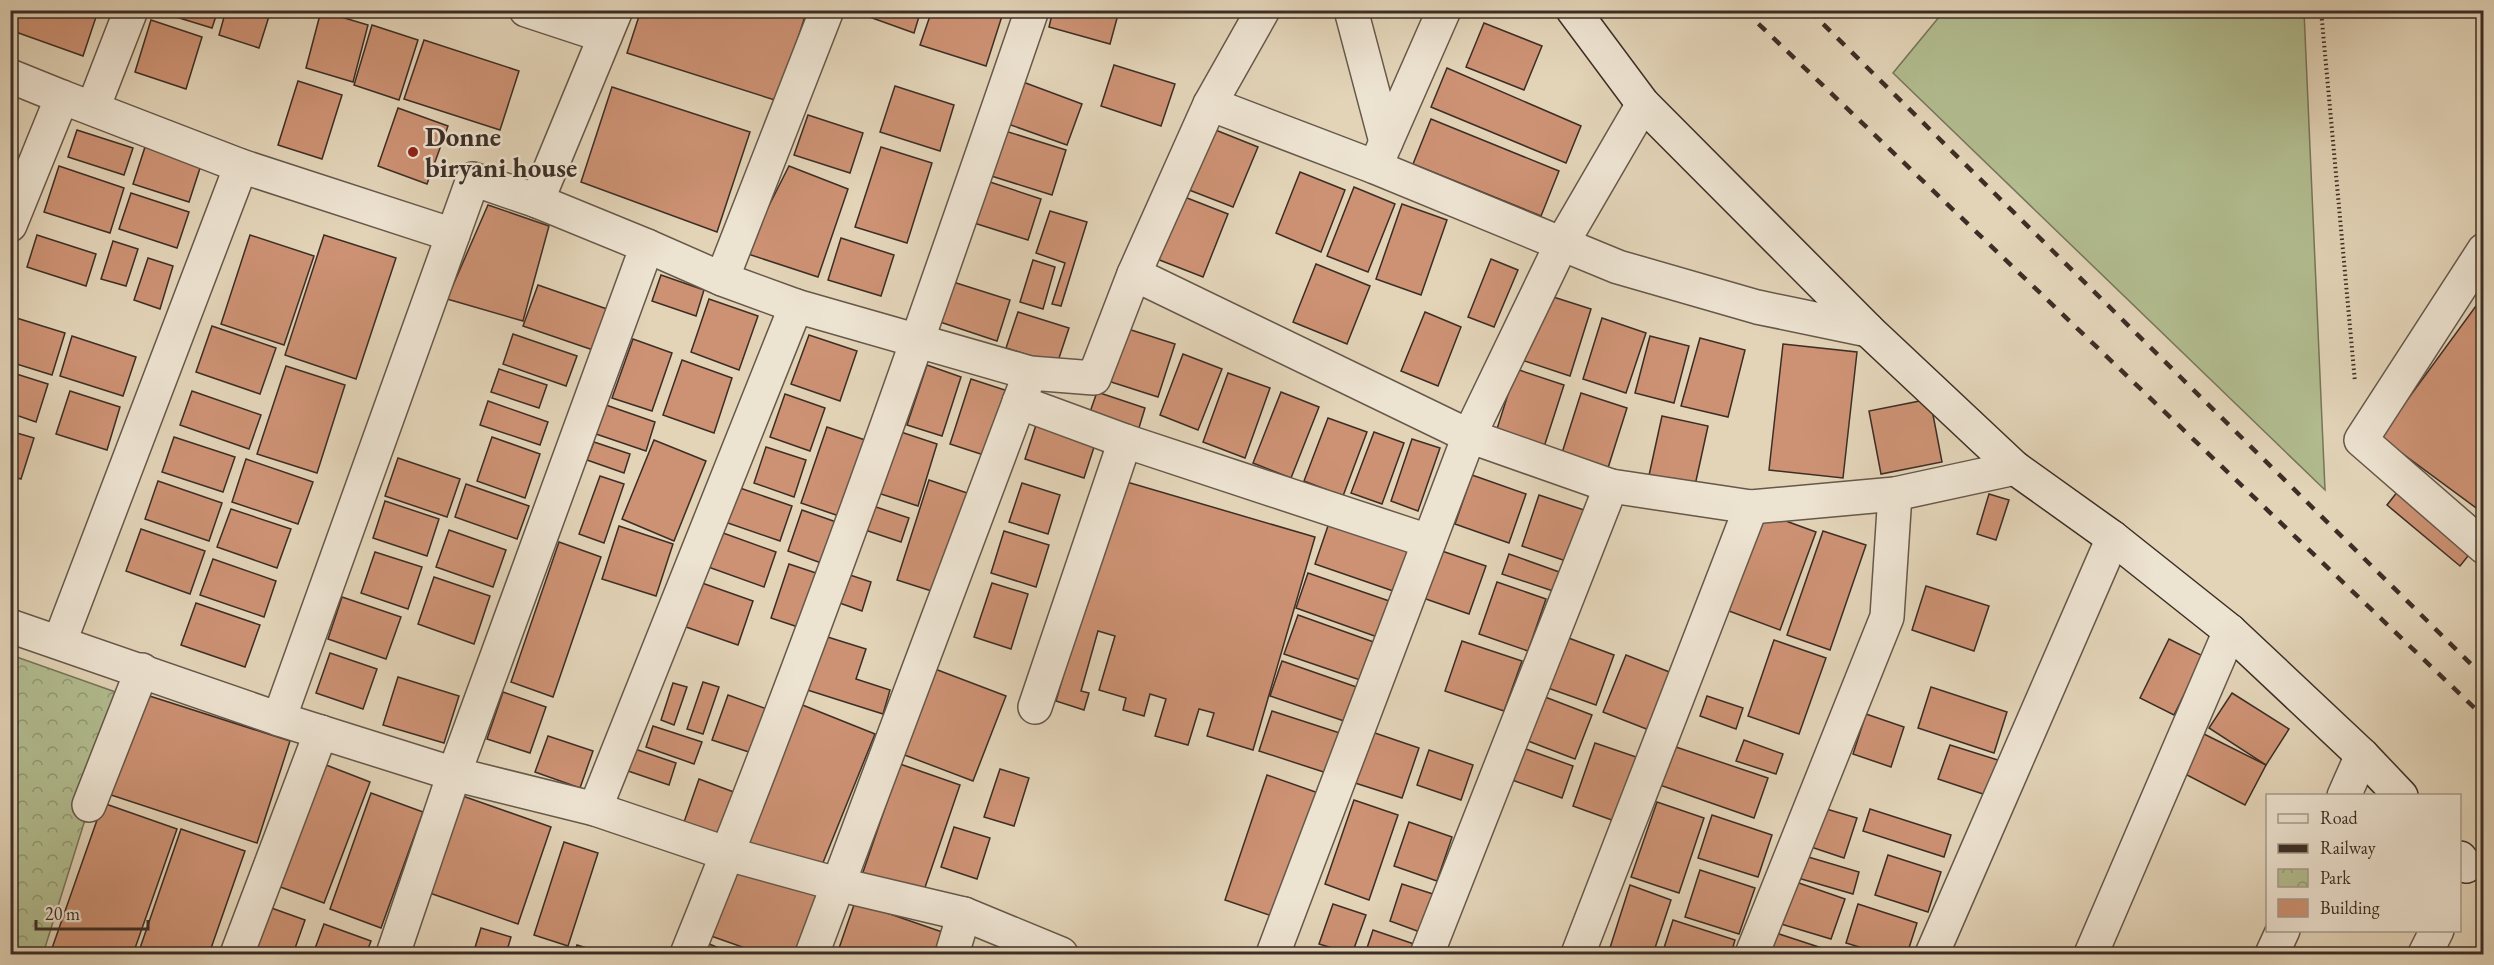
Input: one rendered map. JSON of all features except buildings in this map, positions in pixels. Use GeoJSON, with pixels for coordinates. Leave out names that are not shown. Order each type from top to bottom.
{"type":"FeatureCollection","features":[{"type":"Feature","properties":{"kind":"street"},"geometry":{"type":"LineString","coordinates":[[93,108],[131,10]]}},
{"type":"Feature","properties":{"kind":"street"},"geometry":{"type":"LineString","coordinates":[[526,10],[610,23],[537,201]]}},
{"type":"Feature","properties":{"kind":"street"},"geometry":{"type":"LineString","coordinates":[[722,279],[826,10]]}},
{"type":"Feature","properties":{"kind":"street"},"geometry":{"type":"LineString","coordinates":[[687,954],[728,854],[919,339],[1032,10]]}},
{"type":"Feature","properties":{"kind":"street"},"geometry":{"type":"LineString","coordinates":[[1025,387],[1094,378],[1134,274],[1210,104],[1263,10]]}},
{"type":"Feature","properties":{"kind":"street"},"geometry":{"type":"LineString","coordinates":[[1351,10],[1380,154]]}},
{"type":"Feature","properties":{"kind":"street"},"geometry":{"type":"LineString","coordinates":[[1380,154],[1444,10]]}},
{"type":"Feature","properties":{"kind":"street"},"geometry":{"type":"LineString","coordinates":[[1573,10],[1643,104],[1868,330],[2015,468],[2113,538],[2230,631],[2362,755],[2400,794]]}},
{"type":"Feature","properties":{"kind":"street"},"geometry":{"type":"LineString","coordinates":[[10,76],[240,166],[453,235]]}},
{"type":"Feature","properties":{"kind":"street"},"geometry":{"type":"LineString","coordinates":[[10,225],[62,97]]}},
{"type":"Feature","properties":{"kind":"street"},"geometry":{"type":"LineString","coordinates":[[1210,104],[1380,154],[1561,245],[1617,267],[1757,307],[1868,330]]}},
{"type":"Feature","properties":{"kind":"street"},"geometry":{"type":"LineString","coordinates":[[1273,954],[1469,436],[1561,245],[1643,104]]}},
{"type":"Feature","properties":{"kind":"street"},"geometry":{"type":"LineString","coordinates":[[60,641],[240,166]]}},
{"type":"Feature","properties":{"kind":"street"},"geometry":{"type":"LineString","coordinates":[[279,719],[473,179],[537,201],[722,279],[796,306],[919,339],[1025,387],[1125,441],[1428,542]]}},
{"type":"Feature","properties":{"kind":"street"},"geometry":{"type":"LineString","coordinates":[[393,954],[454,774],[646,246]]}},
{"type":"Feature","properties":{"kind":"street"},"geometry":{"type":"LineString","coordinates":[[2482,542],[2361,440],[2484,250]]}},
{"type":"Feature","properties":{"kind":"street"},"geometry":{"type":"LineString","coordinates":[[1134,274],[1469,436],[1611,486],[1751,507],[1895,494],[2015,468]]}},
{"type":"Feature","properties":{"kind":"street"},"geometry":{"type":"LineString","coordinates":[[596,809],[796,306]]}},
{"type":"Feature","properties":{"kind":"street"},"geometry":{"type":"LineString","coordinates":[[812,954],[1025,387]]}},
{"type":"Feature","properties":{"kind":"street"},"geometry":{"type":"LineString","coordinates":[[1035,707],[1125,441]]}},
{"type":"Feature","properties":{"kind":"street"},"geometry":{"type":"LineString","coordinates":[[1427,954],[1611,486]]}},
{"type":"Feature","properties":{"kind":"street"},"geometry":{"type":"LineString","coordinates":[[1752,954],[1887,617],[1895,494]]}},
{"type":"Feature","properties":{"kind":"street"},"geometry":{"type":"LineString","coordinates":[[1578,954],[1751,507]]}},
{"type":"Feature","properties":{"kind":"street"},"geometry":{"type":"LineString","coordinates":[[1932,954],[2113,538]]}},
{"type":"Feature","properties":{"kind":"street"},"geometry":{"type":"LineString","coordinates":[[10,626],[60,641],[279,719],[454,774],[596,809],[728,854],[837,884],[964,914],[1061,954]]}},
{"type":"Feature","properties":{"kind":"street"},"geometry":{"type":"LineString","coordinates":[[2091,954],[2230,631]]}},
{"type":"Feature","properties":{"kind":"street"},"geometry":{"type":"LineString","coordinates":[[89,804],[142,670]]}},
{"type":"Feature","properties":{"kind":"street"},"geometry":{"type":"LineString","coordinates":[[237,954],[321,732]]}},
{"type":"Feature","properties":{"kind":"street"},"geometry":{"type":"LineString","coordinates":[[2344,794],[2362,755]]}},
{"type":"Feature","properties":{"kind":"street"},"geometry":{"type":"LineString","coordinates":[[952,954],[964,914]]}},
{"type":"Feature","properties":{"kind":"street"},"geometry":{"type":"LineString","coordinates":[[2272,954],[2282,932]]}},
{"type":"Feature","properties":{"kind":"street"},"geometry":{"type":"LineString","coordinates":[[2426,954],[2435,932]]}},
{"type":"Feature","properties":{"kind":"path"},"geometry":{"type":"LineString","coordinates":[[2320,10],[2361,440]]}},
{"type":"Feature","properties":{"kind":"green space"},"geometry":{"type":"Polygon","coordinates":[[[1944,11],[2304,11],[2325,490],[1893,73],[1944,11]]]}},
{"type":"Feature","properties":{"kind":"green space"},"geometry":{"type":"Polygon","coordinates":[[[11,655],[124,695],[43,954],[11,954],[11,655]]]}},
{"type":"Feature","properties":{"kind":"railway"},"geometry":{"type":"LineString","coordinates":[[1744,10],[2484,717]]}},
{"type":"Feature","properties":{"kind":"railway"},"geometry":{"type":"LineString","coordinates":[[1809,10],[2484,677]]}},
{"type":"Feature","properties":{"kind":"place","name":"Donne biryani house"},"geometry":{"type":"Point","coordinates":[413,152]}}]}
